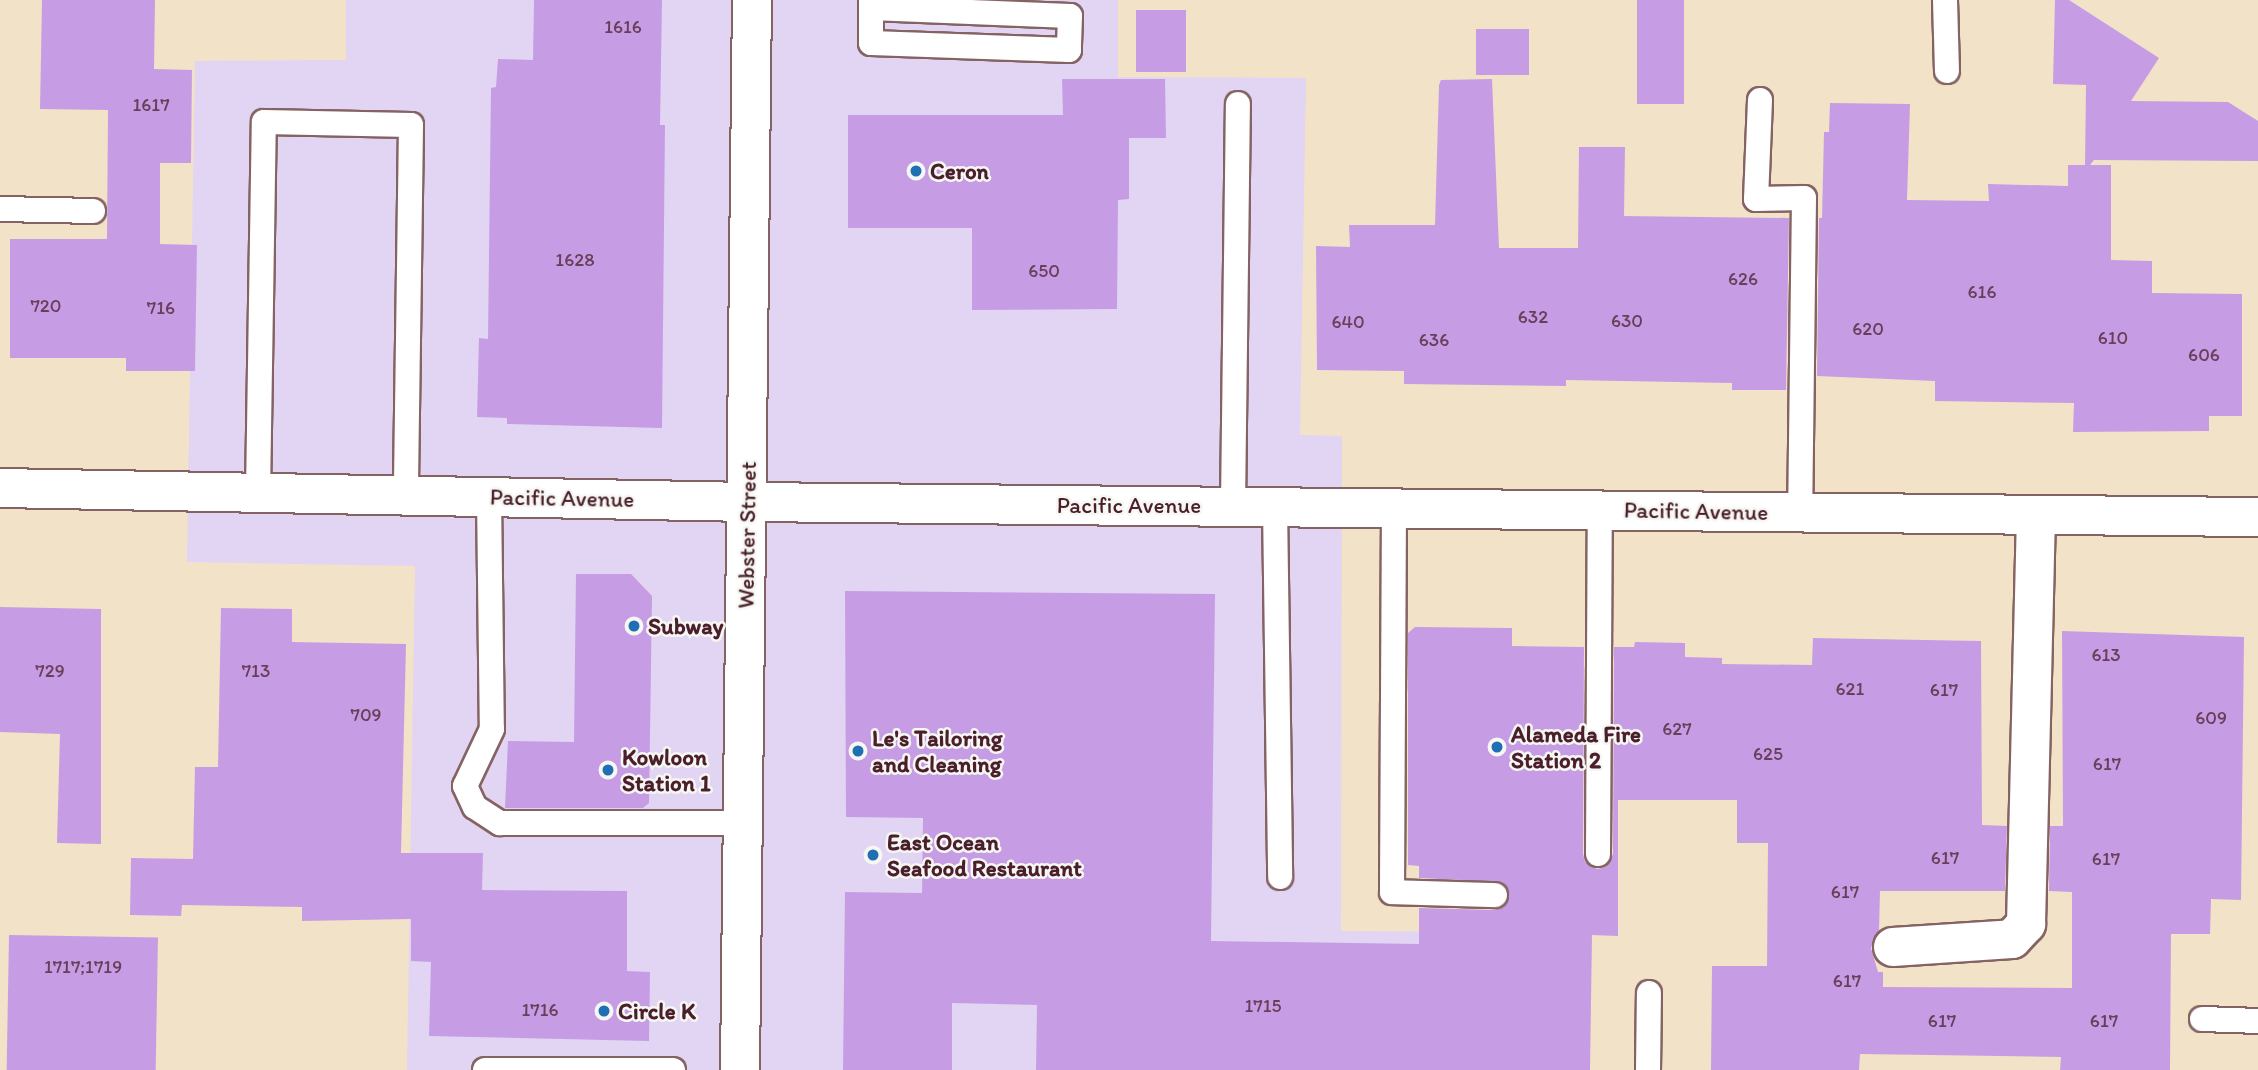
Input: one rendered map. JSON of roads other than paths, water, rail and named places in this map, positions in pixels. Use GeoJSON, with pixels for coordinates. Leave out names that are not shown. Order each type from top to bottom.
{"type":"FeatureCollection","features":[{"type":"Feature","properties":{"kind":"street","name":"Webster Street"},"geometry":{"type":"LineString","coordinates":[[740,1070],[752,0]]}},
{"type":"Feature","properties":{"kind":"street","name":"Pacific Avenue"},"geometry":{"type":"LineString","coordinates":[[0,488],[747,502],[2258,517]]}},
{"type":"Feature","properties":{"kind":"street"},"geometry":{"type":"LineString","coordinates":[[1893,947],[2012,939],[2026,924],[2036,515]]}},
{"type":"Feature","properties":{"kind":"lane"},"geometry":{"type":"LineString","coordinates":[[1945,0],[1947,71]]}},
{"type":"Feature","properties":{"kind":"lane"},"geometry":{"type":"LineString","coordinates":[[871,4],[1070,16],[1069,50],[871,43],[871,4]]}},
{"type":"Feature","properties":{"kind":"lane"},"geometry":{"type":"LineString","coordinates":[[1760,100],[1756,200],[1804,198],[1800,512]]}},
{"type":"Feature","properties":{"kind":"lane"},"geometry":{"type":"LineString","coordinates":[[1233,506],[1238,104]]}},
{"type":"Feature","properties":{"kind":"lane"},"geometry":{"type":"LineString","coordinates":[[258,493],[264,122],[411,125],[406,495]]}},
{"type":"Feature","properties":{"kind":"lane"},"geometry":{"type":"LineString","coordinates":[[0,209],[93,211]]}},
{"type":"Feature","properties":{"kind":"lane"},"geometry":{"type":"LineString","coordinates":[[489,496],[492,729],[465,786],[475,807],[500,823],[744,823]]}},
{"type":"Feature","properties":{"kind":"lane"},"geometry":{"type":"LineString","coordinates":[[1275,506],[1280,877]]}},
{"type":"Feature","properties":{"kind":"lane"},"geometry":{"type":"LineString","coordinates":[[1394,507],[1392,892],[1495,895]]}},
{"type":"Feature","properties":{"kind":"lane"},"geometry":{"type":"LineString","coordinates":[[1598,854],[1600,510]]}},
{"type":"Feature","properties":{"kind":"lane"},"geometry":{"type":"LineString","coordinates":[[1648,1070],[1649,993]]}},
{"type":"Feature","properties":{"kind":"lane"},"geometry":{"type":"LineString","coordinates":[[2202,1019],[2258,1021]]}},
{"type":"Feature","properties":{"kind":"lane"},"geometry":{"type":"LineString","coordinates":[[485,1070],[673,1070]]}},
{"type":"Feature","properties":{"kind":"place","name":"Ceron"},"geometry":{"type":"Point","coordinates":[916,171]}},
{"type":"Feature","properties":{"kind":"place","name":"Subway"},"geometry":{"type":"Point","coordinates":[634,626]}},
{"type":"Feature","properties":{"kind":"place","name":"Alameda Fire Station 2"},"geometry":{"type":"Point","coordinates":[1497,747]}},
{"type":"Feature","properties":{"kind":"place","name":"Le's Tailoring and Cleaning"},"geometry":{"type":"Point","coordinates":[858,751]}},
{"type":"Feature","properties":{"kind":"place","name":"Kowloon Station 1"},"geometry":{"type":"Point","coordinates":[608,770]}},
{"type":"Feature","properties":{"kind":"place","name":"East Ocean Seafood Restaurant"},"geometry":{"type":"Point","coordinates":[873,855]}},
{"type":"Feature","properties":{"kind":"place","name":"Circle K"},"geometry":{"type":"Point","coordinates":[604,1011]}}]}
